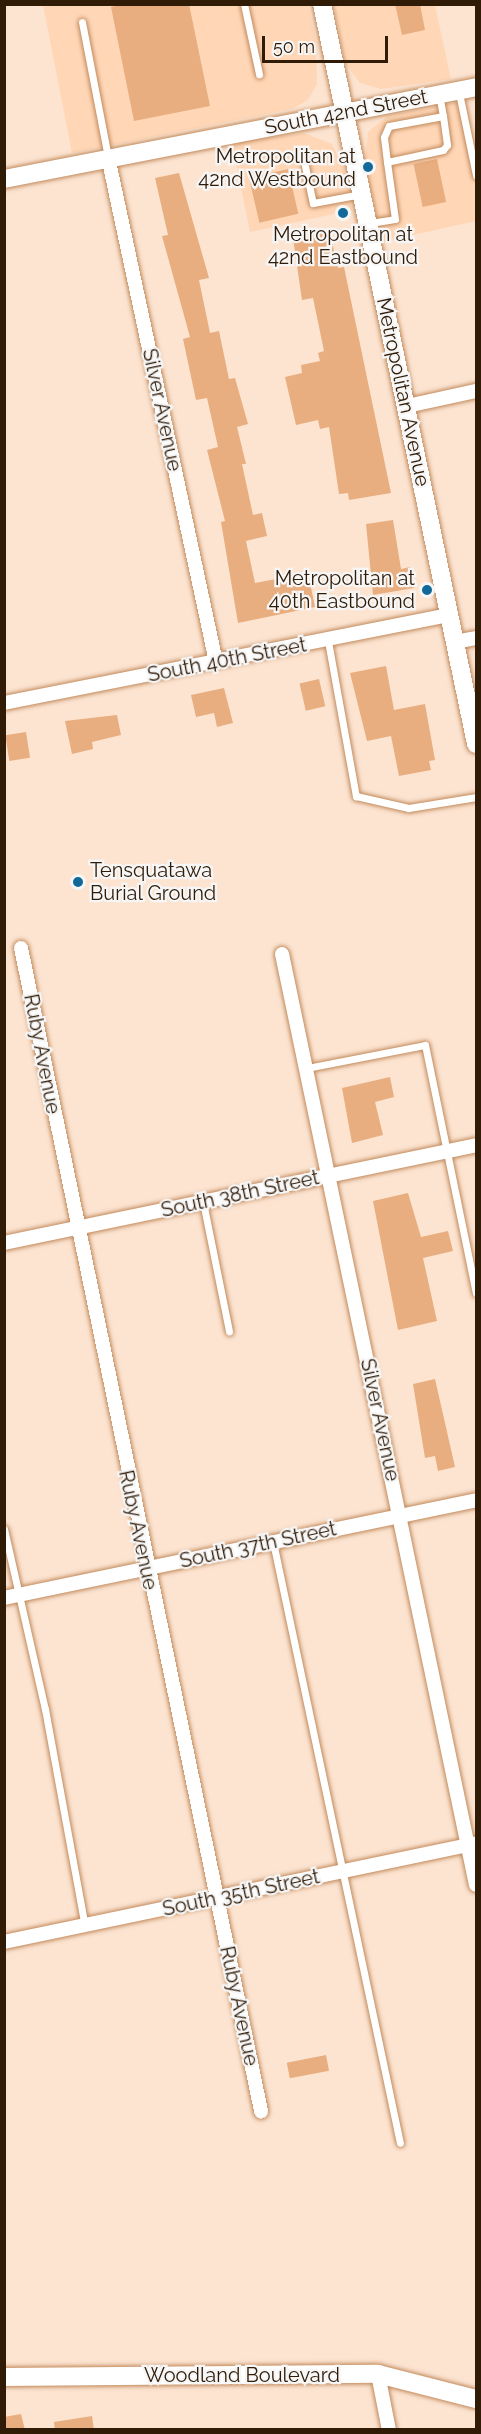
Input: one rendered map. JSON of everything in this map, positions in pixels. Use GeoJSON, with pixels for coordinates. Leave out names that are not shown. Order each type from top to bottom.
{"type":"FeatureCollection","features":[{"type":"Feature","properties":{"kind":"street","name":"Metropolitan Avenue"},"geometry":{"type":"LineString","coordinates":[[322,4],[477,744]]}},
{"type":"Feature","properties":{"kind":"street","name":"South 42nd Street"},"geometry":{"type":"LineString","coordinates":[[4,179],[343,111],[477,87]]}},
{"type":"Feature","properties":{"kind":"street","name":"Silver Avenue"},"geometry":{"type":"LineString","coordinates":[[108,157],[216,662]]}},
{"type":"Feature","properties":{"kind":"street"},"geometry":{"type":"LineString","coordinates":[[407,406],[477,392]]}},
{"type":"Feature","properties":{"kind":"street","name":"South 40th Street"},"geometry":{"type":"LineString","coordinates":[[4,703],[328,641],[449,615]]}},
{"type":"Feature","properties":{"kind":"street"},"geometry":{"type":"LineString","coordinates":[[454,642],[477,638]]}},
{"type":"Feature","properties":{"kind":"street","name":"Ruby Avenue"},"geometry":{"type":"LineString","coordinates":[[21,948],[75,1228],[261,2111]]}},
{"type":"Feature","properties":{"kind":"street","name":"Silver Avenue"},"geometry":{"type":"LineString","coordinates":[[282,954],[400,1516],[473,1844],[477,1886]]}},
{"type":"Feature","properties":{"kind":"street","name":"South 38th Street"},"geometry":{"type":"LineString","coordinates":[[4,1243],[477,1145]]}},
{"type":"Feature","properties":{"kind":"street","name":"South 37th Street"},"geometry":{"type":"LineString","coordinates":[[4,1598],[477,1500]]}},
{"type":"Feature","properties":{"kind":"street","name":"South 35th Street"},"geometry":{"type":"LineString","coordinates":[[4,1942],[473,1844]]}},
{"type":"Feature","properties":{"kind":"street"},"geometry":{"type":"LineString","coordinates":[[378,2374],[389,2430]]}},
{"type":"Feature","properties":{"kind":"street","name":"Woodland Boulevard"},"geometry":{"type":"LineString","coordinates":[[4,2377],[378,2374],[477,2399]]}},
{"type":"Feature","properties":{"kind":"lane"},"geometry":{"type":"LineString","coordinates":[[244,4],[259,74]]}},
{"type":"Feature","properties":{"kind":"lane"},"geometry":{"type":"LineString","coordinates":[[82,22],[108,157]]}},
{"type":"Feature","properties":{"kind":"lane"},"geometry":{"type":"LineString","coordinates":[[458,90],[477,175]]}},
{"type":"Feature","properties":{"kind":"lane"},"geometry":{"type":"LineString","coordinates":[[387,162],[443,150],[447,145],[439,94]]}},
{"type":"Feature","properties":{"kind":"lane"},"geometry":{"type":"LineString","coordinates":[[367,224],[395,219],[384,137],[388,126],[443,116]]}},
{"type":"Feature","properties":{"kind":"lane"},"geometry":{"type":"LineString","coordinates":[[305,166],[313,203],[361,194]]}},
{"type":"Feature","properties":{"kind":"lane"},"geometry":{"type":"LineString","coordinates":[[328,641],[356,796],[409,808],[477,796]]}},
{"type":"Feature","properties":{"kind":"lane"},"geometry":{"type":"LineString","coordinates":[[307,1068],[425,1045],[477,1293]]}},
{"type":"Feature","properties":{"kind":"lane"},"geometry":{"type":"LineString","coordinates":[[203,1202],[229,1331]]}},
{"type":"Feature","properties":{"kind":"lane"},"geometry":{"type":"LineString","coordinates":[[4,1529],[85,1926]]}},
{"type":"Feature","properties":{"kind":"lane"},"geometry":{"type":"LineString","coordinates":[[273,1542],[400,2143]]}},
{"type":"Feature","properties":{"kind":"shaded area"},"geometry":{"type":"Polygon","coordinates":[[[43,5],[308,5],[316,41],[317,84],[308,100],[292,109],[72,153],[43,5]]]}},
{"type":"Feature","properties":{"kind":"shaded area"},"geometry":{"type":"Polygon","coordinates":[[[334,5],[435,5],[451,79],[381,89],[360,83],[345,63],[334,5]]]}},
{"type":"Feature","properties":{"kind":"shaded area"},"geometry":{"type":"Polygon","coordinates":[[[464,101],[476,161],[476,221],[382,242],[365,162],[368,132],[387,116],[464,101]]]}},
{"type":"Feature","properties":{"kind":"shaded area"},"geometry":{"type":"Polygon","coordinates":[[[304,133],[332,144],[343,166],[352,210],[250,232],[232,143],[304,133]]]}},
{"type":"Feature","properties":{"kind":"building"},"geometry":{"type":"Polygon","coordinates":[[[124,4],[189,4],[210,106],[134,121],[111,7],[124,4]]]}},
{"type":"Feature","properties":{"kind":"building"},"geometry":{"type":"Polygon","coordinates":[[[395,4],[420,4],[425,30],[402,35],[395,4]]]}},
{"type":"Feature","properties":{"kind":"building"},"geometry":{"type":"Polygon","coordinates":[[[437,159],[446,202],[423,207],[414,164],[437,159]]]}},
{"type":"Feature","properties":{"kind":"building"},"geometry":{"type":"Polygon","coordinates":[[[288,169],[298,214],[259,223],[249,178],[288,169]]]}},
{"type":"Feature","properties":{"kind":"building"},"geometry":{"type":"Polygon","coordinates":[[[179,173],[209,278],[199,280],[210,333],[219,331],[229,379],[235,378],[248,424],[237,427],[246,464],[242,464],[253,515],[262,513],[267,536],[246,541],[255,583],[308,573],[315,607],[238,623],[221,522],[225,521],[207,450],[218,447],[207,398],[196,400],[183,339],[190,337],[162,236],[168,235],[155,178],[179,173]]]}},
{"type":"Feature","properties":{"kind":"building"},"geometry":{"type":"Polygon","coordinates":[[[329,230],[338,268],[344,267],[391,493],[349,500],[348,493],[339,494],[329,427],[320,429],[318,420],[296,425],[285,377],[302,373],[301,365],[320,361],[318,353],[324,351],[313,298],[302,300],[293,238],[329,230]]]}},
{"type":"Feature","properties":{"kind":"building"},"geometry":{"type":"Polygon","coordinates":[[[393,520],[401,569],[410,567],[414,588],[373,595],[366,524],[393,520]]]}},
{"type":"Feature","properties":{"kind":"building"},"geometry":{"type":"Polygon","coordinates":[[[386,666],[394,710],[425,704],[435,760],[429,761],[431,770],[399,776],[391,736],[367,741],[350,673],[386,666]]]}},
{"type":"Feature","properties":{"kind":"building"},"geometry":{"type":"Polygon","coordinates":[[[319,679],[325,706],[306,711],[300,683],[319,679]]]}},
{"type":"Feature","properties":{"kind":"building"},"geometry":{"type":"Polygon","coordinates":[[[224,688],[233,723],[217,727],[214,713],[196,717],[191,695],[224,688]]]}},
{"type":"Feature","properties":{"kind":"building"},"geometry":{"type":"Polygon","coordinates":[[[117,715],[121,735],[92,742],[93,749],[72,754],[65,721],[117,715]]]}},
{"type":"Feature","properties":{"kind":"building"},"geometry":{"type":"Polygon","coordinates":[[[26,732],[30,758],[9,761],[5,735],[26,732]]]}},
{"type":"Feature","properties":{"kind":"building"},"geometry":{"type":"Polygon","coordinates":[[[390,1077],[394,1097],[375,1102],[383,1135],[352,1143],[342,1088],[390,1077]]]}},
{"type":"Feature","properties":{"kind":"building"},"geometry":{"type":"Polygon","coordinates":[[[408,1193],[421,1237],[448,1231],[453,1251],[423,1258],[437,1321],[398,1330],[373,1201],[408,1193]]]}},
{"type":"Feature","properties":{"kind":"building"},"geometry":{"type":"Polygon","coordinates":[[[435,1379],[455,1467],[438,1471],[435,1456],[425,1458],[413,1384],[435,1379]]]}},
{"type":"Feature","properties":{"kind":"building"},"geometry":{"type":"Polygon","coordinates":[[[326,2055],[329,2071],[290,2078],[287,2063],[326,2055]]]}},
{"type":"Feature","properties":{"kind":"building"},"geometry":{"type":"Polygon","coordinates":[[[21,2414],[25,2430],[4,2430],[4,2417],[21,2414]]]}},
{"type":"Feature","properties":{"kind":"building"},"geometry":{"type":"Polygon","coordinates":[[[92,2416],[94,2430],[55,2430],[54,2422],[92,2416]]]}},
{"type":"Feature","properties":{"kind":"place","name":"Metropolitan at 42nd Westbound"},"geometry":{"type":"Point","coordinates":[368,167]}},
{"type":"Feature","properties":{"kind":"place","name":"Metropolitan at 42nd Eastbound"},"geometry":{"type":"Point","coordinates":[343,213]}},
{"type":"Feature","properties":{"kind":"place","name":"Metropolitan at 40th Eastbound"},"geometry":{"type":"Point","coordinates":[427,590]}},
{"type":"Feature","properties":{"kind":"place","name":"Tensquatawa Burial Ground"},"geometry":{"type":"Point","coordinates":[78,882]}}]}
